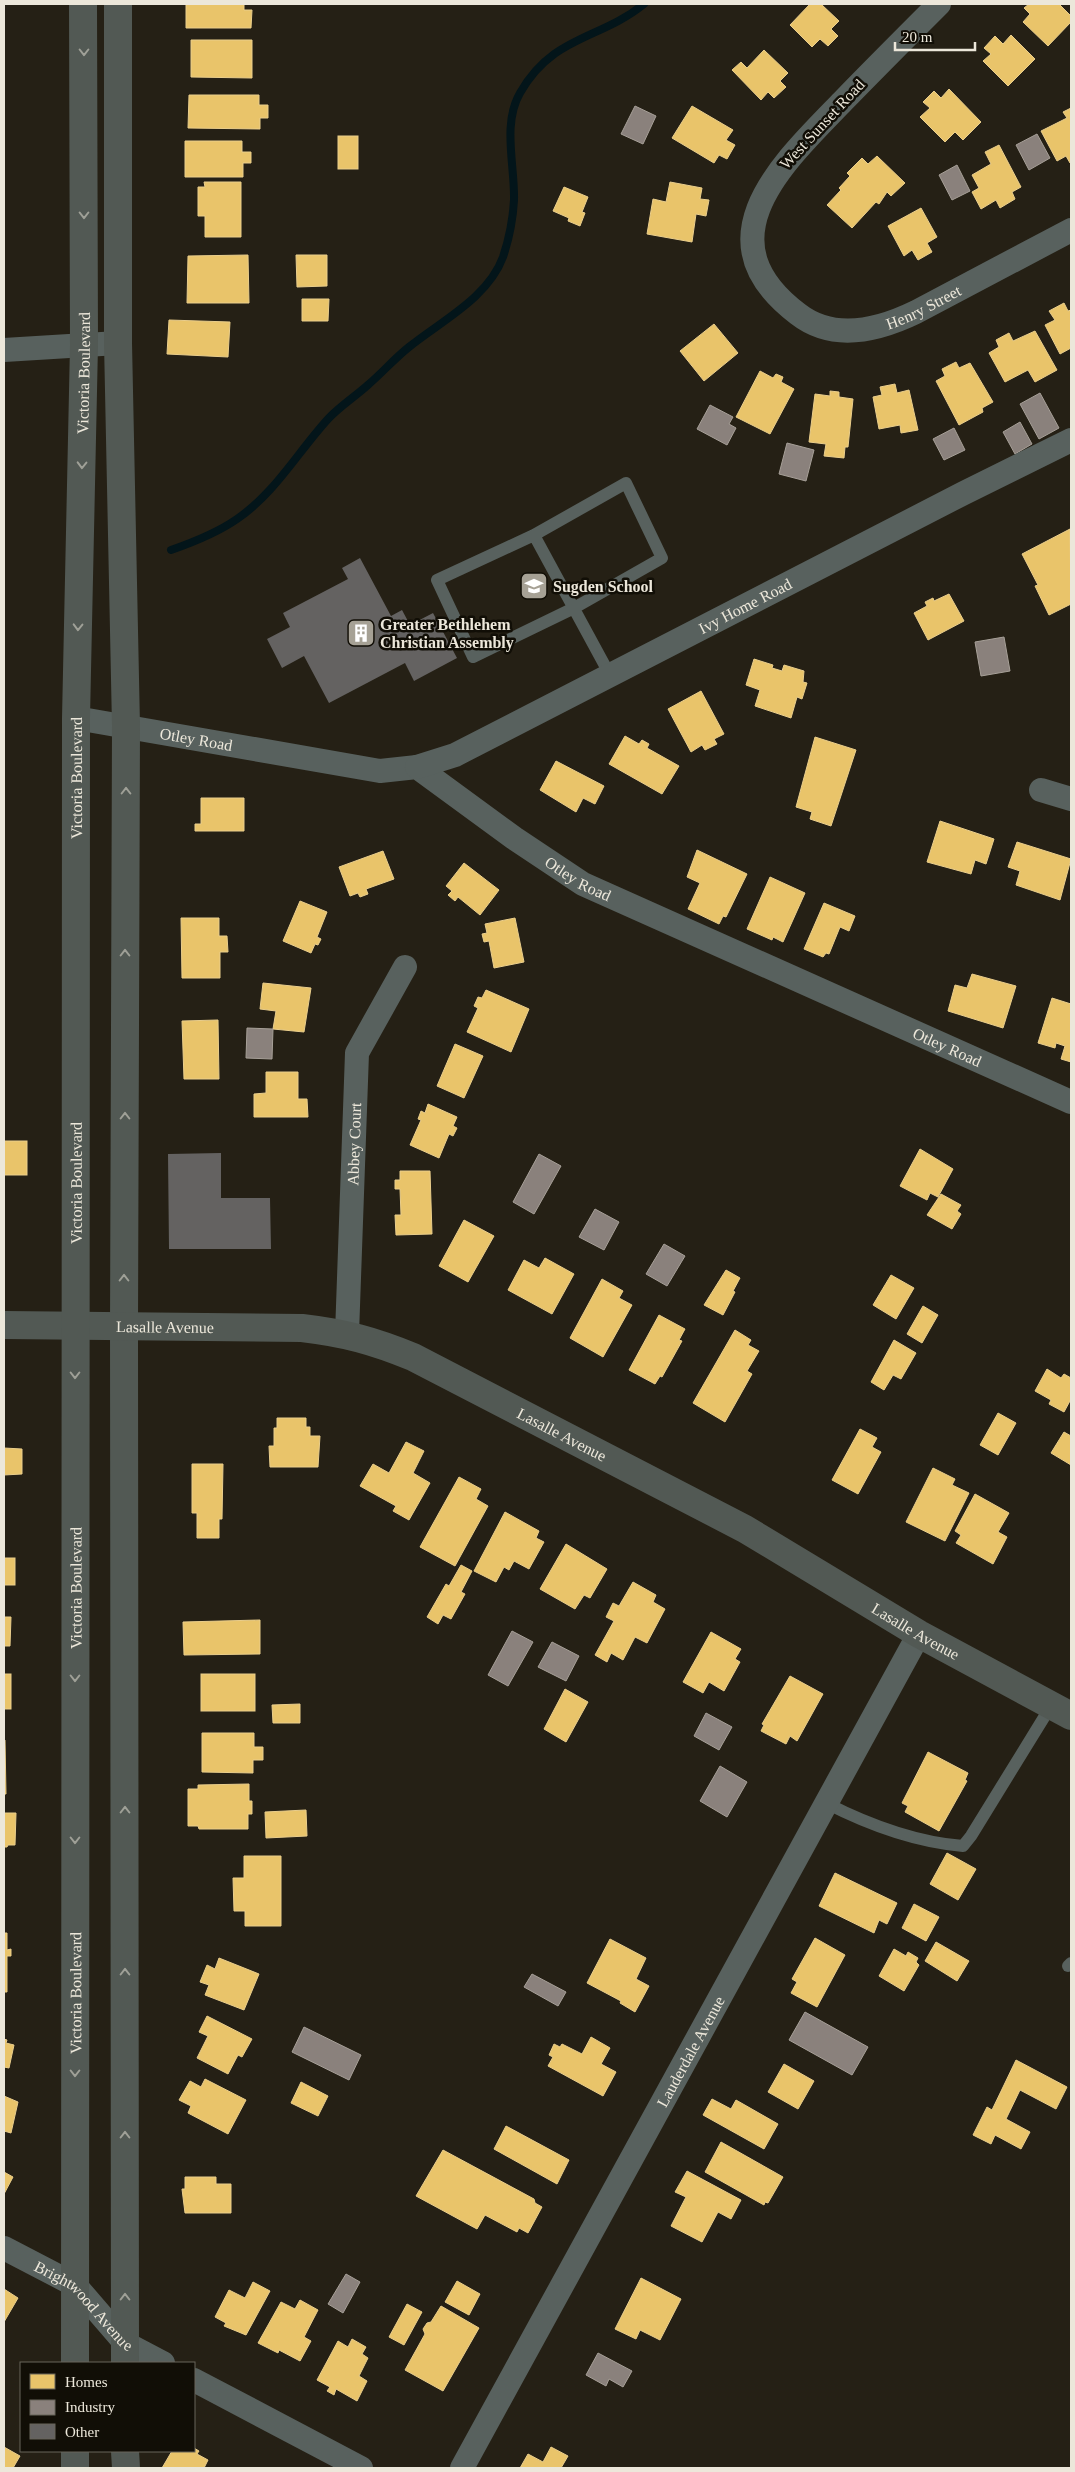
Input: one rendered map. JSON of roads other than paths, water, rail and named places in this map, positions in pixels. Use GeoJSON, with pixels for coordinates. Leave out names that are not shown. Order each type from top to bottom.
{"type":"FeatureCollection","features":[{"type":"Feature","properties":{"kind":"main road","name":"Victoria Boulevard"},"geometry":{"type":"LineString","coordinates":[[75,2362],[76,718],[84,345],[83,4]]}},
{"type":"Feature","properties":{"kind":"main road"},"geometry":{"type":"LineString","coordinates":[[118,4],[118,343],[126,726],[124,1327],[125,2353]]}},
{"type":"Feature","properties":{"kind":"main road","name":"Lasalle Avenue"},"geometry":{"type":"LineString","coordinates":[[4,1325],[302,1328],[347,1334],[379,1343],[413,1357],[745,1529],[919,1634],[1061,1711]]}},
{"type":"Feature","properties":{"kind":"main road"},"geometry":{"type":"LineString","coordinates":[[75,2452],[75,2468]]}},
{"type":"Feature","properties":{"kind":"main road"},"geometry":{"type":"LineString","coordinates":[[126,2452],[126,2468]]}},
{"type":"Feature","properties":{"kind":"street","name":"West Sunset Road"},"geometry":{"type":"LineString","coordinates":[[775,292],[755,260],[752,239],[755,218],[776,173],[799,146],[939,4]]}},
{"type":"Feature","properties":{"kind":"street","name":"Henry Street"},"geometry":{"type":"LineString","coordinates":[[775,292],[790,308],[818,326],[841,331],[864,330],[897,321],[916,312],[1071,230]]}},
{"type":"Feature","properties":{"kind":"street"},"geometry":{"type":"LineString","coordinates":[[4,350],[118,343]]}},
{"type":"Feature","properties":{"kind":"street","name":"Ivy Home Road"},"geometry":{"type":"LineString","coordinates":[[417,767],[455,755],[955,497],[1071,440]]}},
{"type":"Feature","properties":{"kind":"street","name":"Otley Road"},"geometry":{"type":"LineString","coordinates":[[76,718],[380,771],[417,767],[514,838],[583,884],[1071,1102]]}},
{"type":"Feature","properties":{"kind":"street"},"geometry":{"type":"LineString","coordinates":[[1040,790],[1071,799]]}},
{"type":"Feature","properties":{"kind":"street","name":"Abbey Court"},"geometry":{"type":"LineString","coordinates":[[347,1334],[357,1053],[405,966]]}},
{"type":"Feature","properties":{"kind":"street","name":"Lauderdale Avenue"},"geometry":{"type":"LineString","coordinates":[[462,2468],[919,1634]]}},
{"type":"Feature","properties":{"kind":"street","name":"Brightwood Avenue"},"geometry":{"type":"LineString","coordinates":[[4,2248],[75,2285],[125,2353],[159,2362]]}},
{"type":"Feature","properties":{"kind":"street"},"geometry":{"type":"LineString","coordinates":[[195,2381],[362,2468]]}},
{"type":"Feature","properties":{"kind":"lane"},"geometry":{"type":"LineString","coordinates":[[626,483],[662,558],[574,608],[473,657],[437,580],[534,535],[626,483]]}},
{"type":"Feature","properties":{"kind":"lane"},"geometry":{"type":"LineString","coordinates":[[534,535],[610,675]]}},
{"type":"Feature","properties":{"kind":"lane"},"geometry":{"type":"LineString","coordinates":[[826,1803],[856,1818],[910,1838],[962,1846],[1061,1711]]}},
{"type":"Feature","properties":{"kind":"waterway"},"geometry":{"type":"LineString","coordinates":[[171,550],[213,533],[251,508],[275,484],[333,414],[404,351],[462,308],[486,285],[496,272],[503,257],[512,221],[514,187],[510,132],[515,105],[520,93],[533,74],[562,49],[611,25],[644,4]]}},
{"type":"Feature","properties":{"kind":"place","name":"Sugden School"},"geometry":{"type":"Point","coordinates":[534,586]}},
{"type":"Feature","properties":{"kind":"place","name":"Greater Bethlehem Christian Assembly"},"geometry":{"type":"Point","coordinates":[361,633]}}]}
